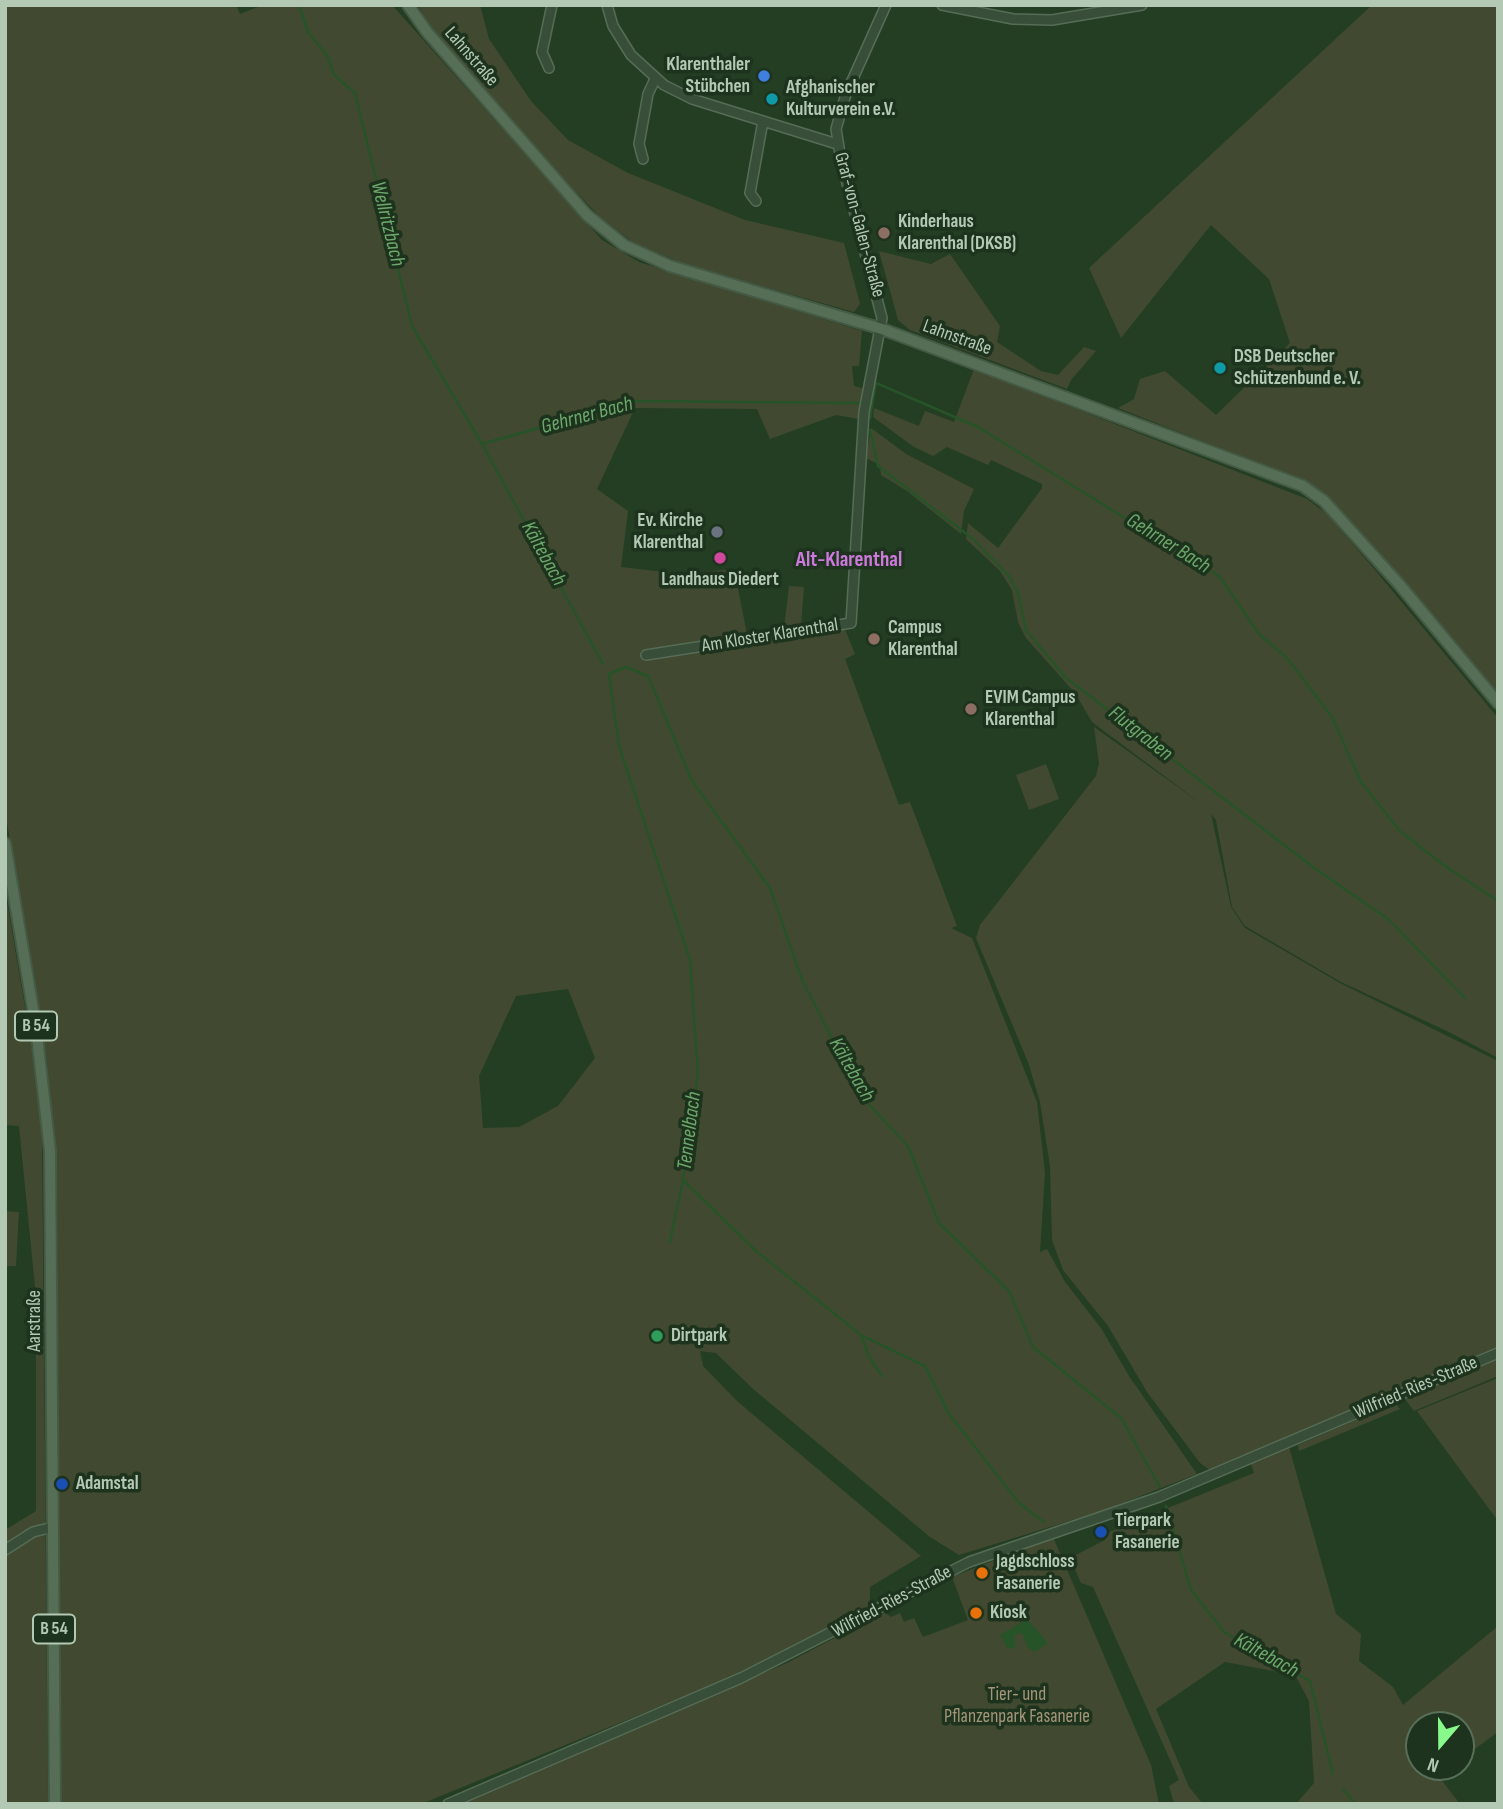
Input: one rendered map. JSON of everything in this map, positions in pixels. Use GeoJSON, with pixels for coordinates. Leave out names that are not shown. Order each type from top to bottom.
{"type":"FeatureCollection","features":[{"type":"Feature","properties":{"kind":"main road","name":"Lahnstraße"},"geometry":{"type":"LineString","coordinates":[[408,5],[427,32],[587,215],[614,239],[660,263],[882,330],[1292,481],[1311,491],[1330,507],[1399,583],[1498,703]]}},
{"type":"Feature","properties":{"kind":"main road","name":"Aarstraße"},"geometry":{"type":"LineString","coordinates":[[5,843],[36,1027],[48,1131],[52,1212],[55,1804]]}},
{"type":"Feature","properties":{"kind":"street"},"geometry":{"type":"LineString","coordinates":[[548,68],[542,52],[552,5]]}},
{"type":"Feature","properties":{"kind":"street"},"geometry":{"type":"LineString","coordinates":[[607,5],[624,46],[655,79],[682,95],[837,144]]}},
{"type":"Feature","properties":{"kind":"street","name":"Graf-von-Galen-Straße"},"geometry":{"type":"LineString","coordinates":[[882,330],[877,293],[837,144],[836,129],[840,110],[886,5]]}},
{"type":"Feature","properties":{"kind":"street"},"geometry":{"type":"LineString","coordinates":[[942,5],[1013,19],[1052,20],[1142,5]]}},
{"type":"Feature","properties":{"kind":"street"},"geometry":{"type":"LineString","coordinates":[[643,159],[639,144],[648,94],[655,79]]}},
{"type":"Feature","properties":{"kind":"street"},"geometry":{"type":"LineString","coordinates":[[757,201],[750,193],[763,121]]}},
{"type":"Feature","properties":{"kind":"street","name":"Am Kloster Klarenthal"},"geometry":{"type":"LineString","coordinates":[[646,655],[850,622],[864,412],[882,330]]}},
{"type":"Feature","properties":{"kind":"street","name":"Wilfried-Ries-Straße"},"geometry":{"type":"LineString","coordinates":[[448,1804],[741,1678],[968,1562],[1159,1497],[1498,1353]]}},
{"type":"Feature","properties":{"kind":"street"},"geometry":{"type":"LineString","coordinates":[[5,1550],[33,1532],[53,1527]]}},
{"type":"Feature","properties":{"kind":"green space"},"geometry":{"type":"Polygon","coordinates":[[[5,5],[236,5],[240,14],[263,5],[392,5],[602,240],[639,262],[862,331],[859,366],[852,366],[854,386],[866,389],[859,419],[836,415],[770,439],[757,409],[635,408],[597,489],[628,511],[621,567],[682,574],[734,569],[747,634],[644,653],[671,656],[844,627],[855,654],[845,659],[899,805],[910,802],[957,926],[951,928],[972,938],[1037,1102],[1045,1173],[1040,1252],[1047,1249],[1065,1282],[1101,1328],[1129,1376],[1197,1474],[1102,1511],[959,1555],[930,1537],[752,1388],[716,1353],[700,1351],[703,1366],[737,1401],[921,1556],[870,1587],[870,1601],[875,1606],[771,1661],[421,1804],[61,1804],[57,1181],[47,1060],[5,811],[5,5]],[[568,989],[516,996],[479,1076],[483,1128],[519,1127],[558,1106],[595,1058],[568,989]]]}},
{"type":"Feature","properties":{"kind":"green space"},"geometry":{"type":"Polygon","coordinates":[[[418,5],[480,5],[489,39],[531,101],[568,140],[628,173],[745,220],[844,243],[860,304],[854,312],[684,264],[634,243],[600,217],[553,167],[429,26],[418,5]]]}},
{"type":"Feature","properties":{"kind":"green space"},"geometry":{"type":"Polygon","coordinates":[[[1372,5],[1498,5],[1498,695],[1376,549],[1322,493],[1304,481],[1118,408],[1134,399],[1140,379],[1165,371],[1216,415],[1290,343],[1269,279],[1211,225],[1121,338],[1089,268],[1372,5]]]}},
{"type":"Feature","properties":{"kind":"green space"},"geometry":{"type":"Polygon","coordinates":[[[879,251],[931,264],[950,254],[1000,326],[997,342],[1041,371],[1058,375],[1084,347],[1096,351],[1071,380],[1067,389],[910,330],[898,320],[879,251]]]}},
{"type":"Feature","properties":{"kind":"green space"},"geometry":{"type":"Polygon","coordinates":[[[974,369],[1307,499],[1327,514],[1498,718],[1498,1058],[1341,982],[1245,926],[1232,907],[1216,820],[1211,814],[1231,907],[1245,928],[1340,983],[1498,1061],[1498,1347],[1211,1471],[1200,1463],[1147,1392],[1108,1326],[1063,1270],[1052,1240],[1050,1166],[1040,1102],[1028,1062],[976,938],[980,925],[1096,776],[1099,763],[1094,727],[1203,805],[1092,722],[1075,693],[1026,638],[1018,622],[1012,590],[1000,571],[966,539],[968,523],[998,548],[1042,488],[1042,484],[991,460],[988,465],[947,447],[933,456],[914,447],[873,417],[874,408],[919,426],[925,411],[954,422],[974,369]]]}},
{"type":"Feature","properties":{"kind":"green space"},"geometry":{"type":"Polygon","coordinates":[[[871,428],[906,454],[974,489],[964,511],[961,534],[907,491],[881,475],[880,465],[866,458],[871,428]]]}},
{"type":"Feature","properties":{"kind":"green space"},"geometry":{"type":"Polygon","coordinates":[[[789,586],[804,587],[801,625],[784,628],[789,586]]]}},
{"type":"Feature","properties":{"kind":"green space"},"geometry":{"type":"Polygon","coordinates":[[[1046,764],[1059,799],[1029,810],[1016,775],[1046,764]]]}},
{"type":"Feature","properties":{"kind":"green space"},"geometry":{"type":"Polygon","coordinates":[[[5,890],[36,1072],[42,1140],[48,1804],[5,1804],[5,1530],[36,1511],[36,1297],[19,1126],[5,1125],[5,890]]]}},
{"type":"Feature","properties":{"kind":"green space"},"geometry":{"type":"Polygon","coordinates":[[[5,1211],[19,1212],[16,1266],[5,1266],[5,1211]]]}},
{"type":"Feature","properties":{"kind":"green space"},"geometry":{"type":"Polygon","coordinates":[[[1498,1359],[1498,1376],[1414,1411],[1405,1399],[1498,1359]]]}},
{"type":"Feature","properties":{"kind":"green space"},"geometry":{"type":"Polygon","coordinates":[[[1498,1378],[1498,1521],[1417,1411],[1498,1378]]]}},
{"type":"Feature","properties":{"kind":"green space"},"geometry":{"type":"Polygon","coordinates":[[[1395,1403],[1400,1409],[1299,1451],[1298,1445],[1395,1403]]]}},
{"type":"Feature","properties":{"kind":"green space"},"geometry":{"type":"Polygon","coordinates":[[[1289,1447],[1336,1614],[1361,1634],[1359,1661],[1393,1687],[1403,1705],[1498,1626],[1498,1732],[1475,1749],[1475,1711],[1405,1711],[1405,1781],[1442,1781],[1460,1804],[1296,1804],[1314,1783],[1309,1701],[1295,1675],[1225,1662],[1156,1709],[1189,1787],[1203,1804],[1174,1804],[1169,1786],[1179,1780],[1093,1587],[1081,1583],[1070,1558],[1105,1540],[1109,1532],[1254,1473],[1251,1464],[1289,1447]]]}},
{"type":"Feature","properties":{"kind":"green space","name":"Tier- und Pflanzenpark Fasanerie"},"geometry":{"type":"Polygon","coordinates":[[[1053,1537],[1151,1765],[1159,1804],[458,1804],[787,1663],[884,1612],[891,1617],[900,1613],[904,1622],[914,1618],[923,1637],[968,1620],[952,1577],[1053,1537]]]}},
{"type":"Feature","properties":{"kind":"shaded area"},"geometry":{"type":"Polygon","coordinates":[[[1027,1619],[1048,1643],[1035,1652],[1028,1648],[1022,1633],[1014,1635],[1016,1647],[1008,1649],[1000,1635],[1027,1619]]]}},
{"type":"Feature","properties":{"kind":"waterway","name":"Wellritzbach"},"geometry":{"type":"LineString","coordinates":[[299,5],[308,32],[327,55],[334,75],[355,93],[412,326],[482,444],[603,664]]}},
{"type":"Feature","properties":{"kind":"waterway","name":"Gehrner Bach"},"geometry":{"type":"LineString","coordinates":[[870,418],[876,383],[978,427],[1220,577],[1259,634],[1287,658],[1332,717],[1361,782],[1399,830],[1442,864],[1498,901]]}},
{"type":"Feature","properties":{"kind":"waterway","name":"Gehrner Bach"},"geometry":{"type":"LineString","coordinates":[[482,444],[634,401],[861,403]]}},
{"type":"Feature","properties":{"kind":"waterway","name":"Flutgraben"},"geometry":{"type":"LineString","coordinates":[[870,430],[878,466],[973,539],[1009,576],[1018,593],[1026,630],[1065,677],[1313,867],[1388,919],[1465,998]]}},
{"type":"Feature","properties":{"kind":"waterway","name":"Tennelbach"},"geometry":{"type":"LineString","coordinates":[[1044,1522],[1019,1503],[949,1414],[925,1366],[861,1335],[756,1251],[683,1180],[698,1074],[690,960],[619,746],[609,674],[626,667],[648,676],[692,781],[770,888],[802,980],[862,1097],[908,1146],[939,1223],[1009,1291],[1033,1347],[1121,1418],[1160,1487]]}},
{"type":"Feature","properties":{"kind":"waterway"},"geometry":{"type":"LineString","coordinates":[[670,1242],[683,1180]]}},
{"type":"Feature","properties":{"kind":"waterway"},"geometry":{"type":"LineString","coordinates":[[861,1335],[869,1357],[882,1376]]}},
{"type":"Feature","properties":{"kind":"waterway","name":"Kältebach"},"geometry":{"type":"LineString","coordinates":[[1166,1506],[1191,1590],[1224,1632],[1310,1681],[1333,1774]]}},
{"type":"Feature","properties":{"kind":"waterway","name":"Kältebach"},"geometry":{"type":"LineString","coordinates":[[1343,1789],[1356,1804]]}},
{"type":"Feature","properties":{"kind":"place","name":"Klarenthaler Stübchen"},"geometry":{"type":"Point","coordinates":[764,76]}},
{"type":"Feature","properties":{"kind":"place","name":"Afghanischer Kulturverein e.V."},"geometry":{"type":"Point","coordinates":[772,99]}},
{"type":"Feature","properties":{"kind":"place","name":"Kinderhaus Klarenthal (DKSB)"},"geometry":{"type":"Point","coordinates":[884,233]}},
{"type":"Feature","properties":{"kind":"place","name":"DSB Deutscher Schützenbund e. V."},"geometry":{"type":"Point","coordinates":[1220,368]}},
{"type":"Feature","properties":{"kind":"place","name":"Ev. Kirche Klarenthal"},"geometry":{"type":"Point","coordinates":[717,532]}},
{"type":"Feature","properties":{"kind":"place","name":"Landhaus Diedert"},"geometry":{"type":"Point","coordinates":[720,558]}},
{"type":"Feature","properties":{"kind":"place","name":"Campus Klarenthal"},"geometry":{"type":"Point","coordinates":[874,639]}},
{"type":"Feature","properties":{"kind":"place","name":"EVIM Campus Klarenthal"},"geometry":{"type":"Point","coordinates":[971,709]}},
{"type":"Feature","properties":{"kind":"place","name":"Dirtpark"},"geometry":{"type":"Point","coordinates":[657,1336]}},
{"type":"Feature","properties":{"kind":"place","name":"Adamstal"},"geometry":{"type":"Point","coordinates":[62,1484]}},
{"type":"Feature","properties":{"kind":"place","name":"Tierpark Fasanerie"},"geometry":{"type":"Point","coordinates":[1101,1532]}},
{"type":"Feature","properties":{"kind":"place","name":"Jagdschloss Fasanerie"},"geometry":{"type":"Point","coordinates":[982,1573]}},
{"type":"Feature","properties":{"kind":"place","name":"Kiosk"},"geometry":{"type":"Point","coordinates":[976,1613]}},
{"type":"Feature","properties":{"kind":"district","name":"Alt-Klarenthal"},"geometry":{"type":"Point","coordinates":[849,561]}}]}
